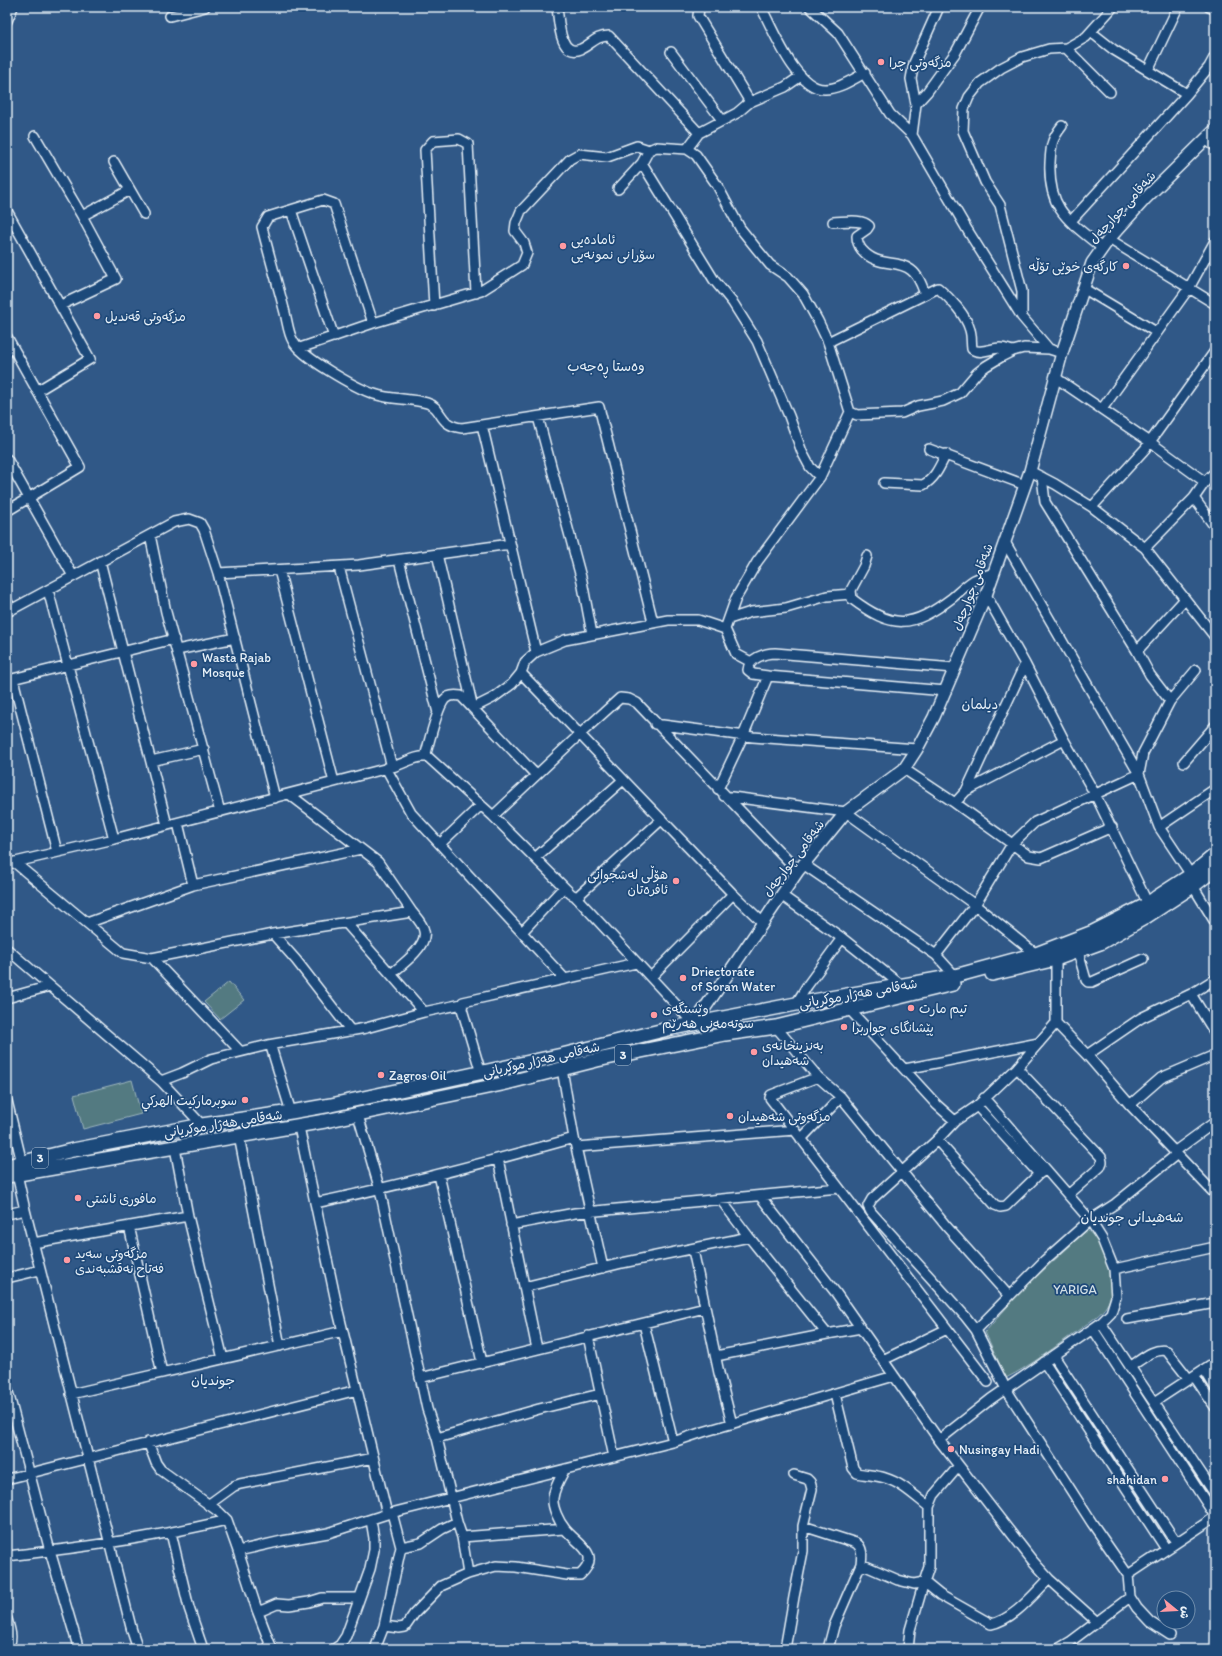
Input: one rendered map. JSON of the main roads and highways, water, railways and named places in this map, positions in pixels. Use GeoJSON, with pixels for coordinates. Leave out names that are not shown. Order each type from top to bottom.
{"type":"FeatureCollection","features":[{"type":"Feature","properties":{"kind":"highway","name":"شەقامی ھەژار موکریانی"},"geometry":{"type":"LineString","coordinates":[[13,1169],[76,1164],[299,1127],[502,1084],[562,1069],[725,1034],[776,1027],[1056,959],[1078,952],[1100,942],[1144,918],[1192,881],[1215,855]]}},
{"type":"Feature","properties":{"kind":"highway","name":"شەقامی ھەژار موکریانی"},"geometry":{"type":"LineString","coordinates":[[13,1169],[73,1150],[202,1125],[291,1112],[481,1073],[694,1024],[796,1004],[955,976],[1036,954],[1093,932],[1148,904],[1157,897],[1215,869]]}},
{"type":"Feature","properties":{"kind":"highway"},"geometry":{"type":"LineString","coordinates":[[497,1069],[502,1084]]}},
{"type":"Feature","properties":{"kind":"highway"},"geometry":{"type":"LineString","coordinates":[[73,1150],[76,1164]]}},
{"type":"Feature","properties":{"kind":"main road","name":"شەقامی چوارچەل"},"geometry":{"type":"LineString","coordinates":[[694,1024],[800,868],[846,812],[904,769],[918,749],[946,691],[954,668],[994,573],[1030,471],[1062,353],[1092,263],[1102,248],[1145,199],[1210,143],[1215,130]]}},
{"type":"Feature","properties":{"kind":"place","name":"مزگەوتى چرا"},"geometry":{"type":"Point","coordinates":[881,62]}},
{"type":"Feature","properties":{"kind":"place","name":"ئامادەیی سۆرانی نمونەیی"},"geometry":{"type":"Point","coordinates":[563,246]}},
{"type":"Feature","properties":{"kind":"place","name":"کارگەی خوێی تۆڵە"},"geometry":{"type":"Point","coordinates":[1126,266]}},
{"type":"Feature","properties":{"kind":"place","name":"مزگەوتی قەندیل"},"geometry":{"type":"Point","coordinates":[97,316]}},
{"type":"Feature","properties":{"kind":"place","name":"Wasta Rajab Mosque"},"geometry":{"type":"Point","coordinates":[194,664]}},
{"type":"Feature","properties":{"kind":"place","name":"هۆڵی لەشجوانی ئافرەتان"},"geometry":{"type":"Point","coordinates":[676,881]}},
{"type":"Feature","properties":{"kind":"place","name":"Driectorate of Soran Water"},"geometry":{"type":"Point","coordinates":[683,978]}},
{"type":"Feature","properties":{"kind":"place","name":"تيم مارت"},"geometry":{"type":"Point","coordinates":[911,1008]}},
{"type":"Feature","properties":{"kind":"place","name":"وێستگەی سوتەمەنی هەرێم"},"geometry":{"type":"Point","coordinates":[654,1015]}},
{"type":"Feature","properties":{"kind":"place","name":"پێشانگای چواربرا"},"geometry":{"type":"Point","coordinates":[844,1027]}},
{"type":"Feature","properties":{"kind":"place","name":"بەنزینخانەی شەهیدان"},"geometry":{"type":"Point","coordinates":[754,1052]}},
{"type":"Feature","properties":{"kind":"place","name":"Zagros Oil"},"geometry":{"type":"Point","coordinates":[381,1075]}},
{"type":"Feature","properties":{"kind":"place","name":"سوبرماركيت الهركي"},"geometry":{"type":"Point","coordinates":[245,1100]}},
{"type":"Feature","properties":{"kind":"place","name":"مزگەوتی شەهیدان"},"geometry":{"type":"Point","coordinates":[730,1116]}},
{"type":"Feature","properties":{"kind":"place","name":"مافوری ئاشتی"},"geometry":{"type":"Point","coordinates":[78,1198]}},
{"type":"Feature","properties":{"kind":"place","name":"مزگەوتی سەید فەتاح نەقشبەندی"},"geometry":{"type":"Point","coordinates":[67,1260]}},
{"type":"Feature","properties":{"kind":"place","name":"Nusingay Hadi"},"geometry":{"type":"Point","coordinates":[951,1449]}},
{"type":"Feature","properties":{"kind":"place","name":"shahidan"},"geometry":{"type":"Point","coordinates":[1165,1479]}},
{"type":"Feature","properties":{"kind":"district","name":"وەستا ڕەجەب"},"geometry":{"type":"Point","coordinates":[606,366]}},
{"type":"Feature","properties":{"kind":"district","name":"دیلمان"},"geometry":{"type":"Point","coordinates":[980,704]}},
{"type":"Feature","properties":{"kind":"district","name":"شەھیدانی جوندیان"},"geometry":{"type":"Point","coordinates":[1132,1217]}},
{"type":"Feature","properties":{"kind":"district","name":"جوندیان"},"geometry":{"type":"Point","coordinates":[213,1380]}},
{"type":"Feature","properties":{"kind":"park label","name":"YARIGA"},"geometry":{"type":"Point","coordinates":[1075,1289]}}]}
